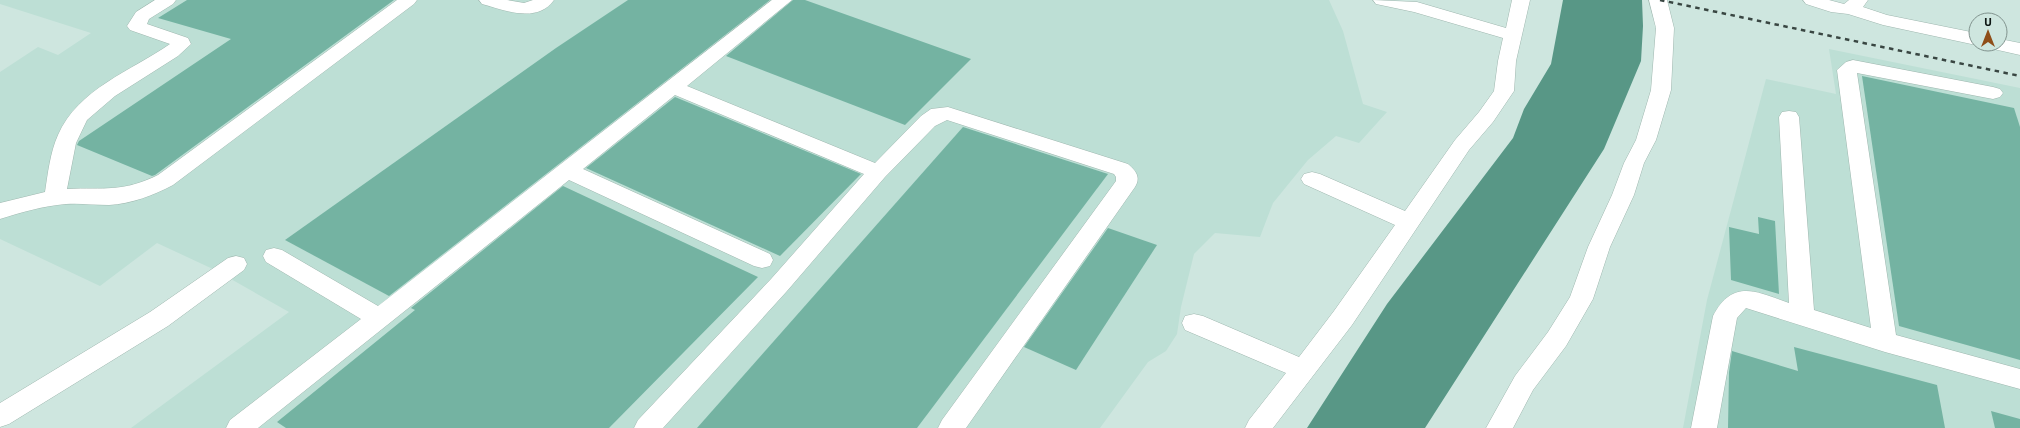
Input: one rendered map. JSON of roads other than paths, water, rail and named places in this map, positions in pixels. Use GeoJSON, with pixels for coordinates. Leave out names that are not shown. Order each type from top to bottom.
{"type":"FeatureCollection","features":[{"type":"Feature","properties":{"kind":"street"},"geometry":{"type":"LineString","coordinates":[[55,198],[63,152],[68,134],[76,121],[94,102],[122,82],[182,44],[182,42],[136,26],[142,16],[167,0]]}},
{"type":"Feature","properties":{"kind":"street"},"geometry":{"type":"LineString","coordinates":[[0,211],[55,198],[76,196],[110,197],[131,194],[154,187],[173,176],[408,0]]}},
{"type":"Feature","properties":{"kind":"street"},"geometry":{"type":"LineString","coordinates":[[488,0],[525,9],[534,9],[545,0]]}},
{"type":"Feature","properties":{"kind":"street"},"geometry":{"type":"LineString","coordinates":[[239,428],[783,0]]}},
{"type":"Feature","properties":{"kind":"street"},"geometry":{"type":"LineString","coordinates":[[1382,0],[1417,7],[1512,35]]}},
{"type":"Feature","properties":{"kind":"street"},"geometry":{"type":"LineString","coordinates":[[1258,428],[1302,369],[1343,318],[1462,145],[1486,117],[1504,91],[1512,35],[1521,0]]}},
{"type":"Feature","properties":{"kind":"street"},"geometry":{"type":"LineString","coordinates":[[1499,428],[1524,383],[1557,339],[1581,299],[1599,247],[1623,195],[1634,163],[1646,140],[1661,90],[1665,28],[1658,0]]}},
{"type":"Feature","properties":{"kind":"street"},"geometry":{"type":"LineString","coordinates":[[1812,0],[1839,9],[1855,4],[1883,20],[1968,38]]}},
{"type":"Feature","properties":{"kind":"street"},"geometry":{"type":"LineString","coordinates":[[2008,47],[2020,50]]}},
{"type":"Feature","properties":{"kind":"street"},"geometry":{"type":"LineString","coordinates":[[1885,342],[1847,70],[1849,67],[1853,66],[1993,94]]}},
{"type":"Feature","properties":{"kind":"street"},"geometry":{"type":"LineString","coordinates":[[673,87],[878,172]]}},
{"type":"Feature","properties":{"kind":"street"},"geometry":{"type":"LineString","coordinates":[[647,428],[779,285],[878,172],[928,120],[938,114],[948,113],[1121,169],[1127,175],[1127,182],[951,428]]}},
{"type":"Feature","properties":{"kind":"street"},"geometry":{"type":"LineString","coordinates":[[1789,117],[1802,316]]}},
{"type":"Feature","properties":{"kind":"street"},"geometry":{"type":"LineString","coordinates":[[567,170],[762,260]]}},
{"type":"Feature","properties":{"kind":"street"},"geometry":{"type":"LineString","coordinates":[[1312,179],[1408,222]]}},
{"type":"Feature","properties":{"kind":"street"},"geometry":{"type":"LineString","coordinates":[[274,256],[379,318]]}},
{"type":"Feature","properties":{"kind":"street"},"geometry":{"type":"LineString","coordinates":[[0,416],[159,319],[236,264]]}},
{"type":"Feature","properties":{"kind":"street"},"geometry":{"type":"LineString","coordinates":[[1704,428],[1725,316],[1735,302],[1740,299],[1749,299],[1885,342],[2020,379]]}},
{"type":"Feature","properties":{"kind":"street"},"geometry":{"type":"LineString","coordinates":[[1194,323],[1302,369]]}},
{"type":"Feature","properties":{"kind":"railway"},"geometry":{"type":"LineString","coordinates":[[1660,0],[2020,76]]}}]}
